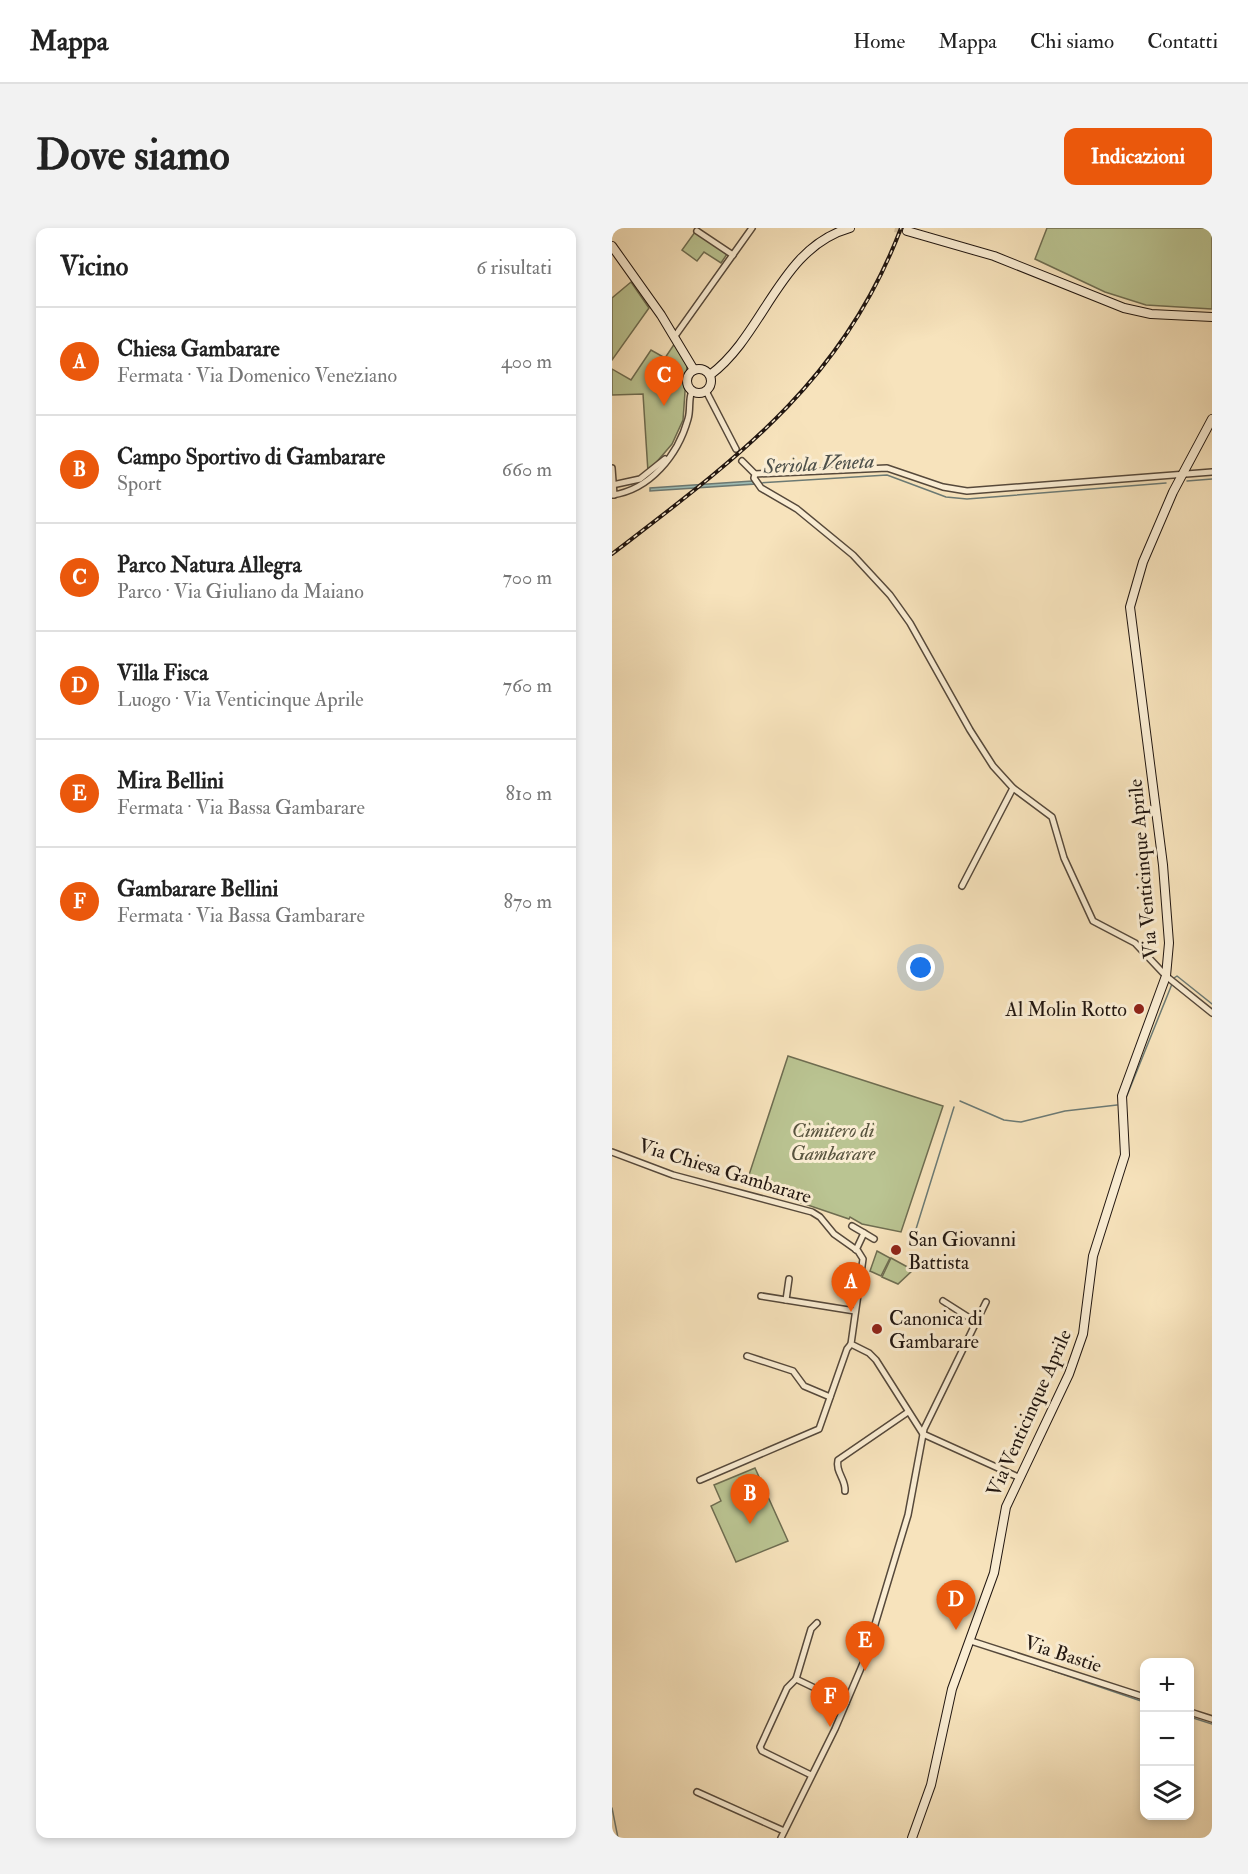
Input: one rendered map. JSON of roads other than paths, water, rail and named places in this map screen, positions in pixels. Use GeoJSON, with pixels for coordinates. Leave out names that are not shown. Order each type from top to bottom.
{"type":"FeatureCollection","features":[{"type":"Feature","properties":{"kind":"street"},"geometry":{"type":"LineString","coordinates":[[675,336],[752,228]]}},
{"type":"Feature","properties":{"kind":"street"},"geometry":{"type":"LineString","coordinates":[[710,375],[732,353],[796,263],[808,250],[835,233],[849,228]]}},
{"type":"Feature","properties":{"kind":"street"},"geometry":{"type":"LineString","coordinates":[[697,231],[733,255]]}},
{"type":"Feature","properties":{"kind":"street"},"geometry":{"type":"LineString","coordinates":[[907,231],[994,256],[1124,308],[1150,314],[1212,317]]}},
{"type":"Feature","properties":{"kind":"street"},"geometry":{"type":"LineString","coordinates":[[612,246],[675,336],[693,370]]}},
{"type":"Feature","properties":{"kind":"street"},"geometry":{"type":"LineString","coordinates":[[612,468],[613,495],[629,491],[646,482],[663,466],[688,418],[692,391],[687,378],[693,370],[702,369],[710,375],[711,384],[706,391],[699,393],[692,391]]}},
{"type":"Feature","properties":{"kind":"street"},"geometry":{"type":"LineString","coordinates":[[706,391],[736,449]]}},
{"type":"Feature","properties":{"kind":"street","name":"Via Venticinque Aprile"},"geometry":{"type":"LineString","coordinates":[[912,1838],[931,1785],[952,1689],[971,1641],[993,1573],[1004,1513],[1018,1477],[1069,1374],[1083,1334],[1093,1256],[1125,1155],[1122,1096],[1166,976],[1169,943],[1163,865],[1130,608],[1143,562],[1181,474],[1212,419]]}},
{"type":"Feature","properties":{"kind":"street"},"geometry":{"type":"LineString","coordinates":[[613,485],[639,479],[672,451]]}},
{"type":"Feature","properties":{"kind":"street"},"geometry":{"type":"LineString","coordinates":[[742,460],[755,476],[758,486],[789,504],[819,526],[853,555],[890,596],[910,623],[984,751],[1013,788],[1052,817],[1066,864],[1094,921],[1135,943],[1166,976],[1212,1012]]}},
{"type":"Feature","properties":{"kind":"street"},"geometry":{"type":"LineString","coordinates":[[755,476],[887,468],[943,487],[967,491],[1212,472]]}},
{"type":"Feature","properties":{"kind":"street"},"geometry":{"type":"LineString","coordinates":[[962,886],[1013,788]]}},
{"type":"Feature","properties":{"kind":"street","name":"Via Chiesa Gambarare"},"geometry":{"type":"LineString","coordinates":[[612,1152],[684,1178],[812,1212],[820,1217],[834,1234],[856,1250]]}},
{"type":"Feature","properties":{"kind":"street"},"geometry":{"type":"LineString","coordinates":[[852,1226],[874,1239]]}},
{"type":"Feature","properties":{"kind":"street"},"geometry":{"type":"LineString","coordinates":[[700,1480],[815,1432],[822,1425],[847,1349],[851,1344],[863,1259],[856,1250],[864,1233]]}},
{"type":"Feature","properties":{"kind":"street"},"geometry":{"type":"LineString","coordinates":[[786,1300],[789,1279]]}},
{"type":"Feature","properties":{"kind":"street"},"geometry":{"type":"LineString","coordinates":[[761,1296],[855,1311]]}},
{"type":"Feature","properties":{"kind":"street"},"geometry":{"type":"LineString","coordinates":[[943,1301],[956,1312],[976,1322]]}},
{"type":"Feature","properties":{"kind":"street"},"geometry":{"type":"LineString","coordinates":[[781,1838],[864,1661],[890,1581],[908,1515],[923,1434],[986,1302]]}},
{"type":"Feature","properties":{"kind":"street"},"geometry":{"type":"LineString","coordinates":[[851,1344],[872,1355],[923,1434],[1018,1477]]}},
{"type":"Feature","properties":{"kind":"street"},"geometry":{"type":"LineString","coordinates":[[747,1356],[788,1368],[796,1374],[804,1386],[830,1397]]}},
{"type":"Feature","properties":{"kind":"street"},"geometry":{"type":"LineString","coordinates":[[844,1491],[845,1483],[836,1465],[838,1460],[908,1412]]}},
{"type":"Feature","properties":{"kind":"street"},"geometry":{"type":"LineString","coordinates":[[811,1775],[762,1751],[760,1747],[787,1688],[796,1679],[811,1629],[817,1623]]}},
{"type":"Feature","properties":{"kind":"street","name":"Via Bastie"},"geometry":{"type":"LineString","coordinates":[[971,1641],[1140,1696]]}},
{"type":"Feature","properties":{"kind":"street"},"geometry":{"type":"LineString","coordinates":[[796,1679],[846,1703]]}},
{"type":"Feature","properties":{"kind":"street"},"geometry":{"type":"LineString","coordinates":[[1194,1713],[1212,1719]]}},
{"type":"Feature","properties":{"kind":"street"},"geometry":{"type":"LineString","coordinates":[[697,1792],[784,1831]]}},
{"type":"Feature","properties":{"kind":"water"},"geometry":{"type":"Polygon","coordinates":[[[752,481],[755,484],[650,491],[650,488],[752,481]]]}},
{"type":"Feature","properties":{"kind":"waterway","name":"Seriola Veneta"},"geometry":{"type":"LineString","coordinates":[[759,483],[887,475],[946,497],[967,499],[1166,483]]}},
{"type":"Feature","properties":{"kind":"waterway","name":"Seriola Veneta"},"geometry":{"type":"LineString","coordinates":[[1187,481],[1212,479]]}},
{"type":"Feature","properties":{"kind":"waterway"},"geometry":{"type":"LineString","coordinates":[[1174,978],[1177,976],[1212,1004]]}},
{"type":"Feature","properties":{"kind":"waterway"},"geometry":{"type":"LineString","coordinates":[[1126,1098],[1172,984]]}},
{"type":"Feature","properties":{"kind":"waterway"},"geometry":{"type":"LineString","coordinates":[[960,1101],[1004,1120],[1021,1122],[1065,1111],[1117,1105]]}},
{"type":"Feature","properties":{"kind":"waterway"},"geometry":{"type":"LineString","coordinates":[[916,1229],[954,1107]]}},
{"type":"Feature","properties":{"kind":"waterway"},"geometry":{"type":"LineString","coordinates":[[1030,1663],[1140,1701]]}},
{"type":"Feature","properties":{"kind":"waterway"},"geometry":{"type":"LineString","coordinates":[[1194,1718],[1212,1724]]}},
{"type":"Feature","properties":{"kind":"waterway"},"geometry":{"type":"LineString","coordinates":[[612,1808],[618,1838]]}},
{"type":"Feature","properties":{"kind":"tunnel"},"geometry":{"type":"LineString","coordinates":[[895,228],[907,231]]}},
{"type":"Feature","properties":{"kind":"railway"},"geometry":{"type":"LineString","coordinates":[[612,554],[743,449],[782,413],[817,374],[849,330],[877,282],[901,228]]}},
{"type":"Feature","properties":{"kind":"place","name":"Parco Natura Allegra"},"geometry":{"type":"Point","coordinates":[664,406]}},
{"type":"Feature","properties":{"kind":"place","name":"Al Molin Rotto"},"geometry":{"type":"Point","coordinates":[1139,1009]}},
{"type":"Feature","properties":{"kind":"place","name":"San Giovanni Battista"},"geometry":{"type":"Point","coordinates":[896,1250]}},
{"type":"Feature","properties":{"kind":"place","name":"Chiesa Gambarare"},"geometry":{"type":"Point","coordinates":[851,1312]}},
{"type":"Feature","properties":{"kind":"place","name":"Canonica di Gambarare"},"geometry":{"type":"Point","coordinates":[877,1329]}},
{"type":"Feature","properties":{"kind":"place","name":"Campo Sportivo di Gambarare"},"geometry":{"type":"Point","coordinates":[750,1524]}},
{"type":"Feature","properties":{"kind":"place","name":"Villa Fisca"},"geometry":{"type":"Point","coordinates":[956,1630]}},
{"type":"Feature","properties":{"kind":"place","name":"Mira Bellini"},"geometry":{"type":"Point","coordinates":[865,1671]}},
{"type":"Feature","properties":{"kind":"place","name":"Gambarare Bellini"},"geometry":{"type":"Point","coordinates":[830,1727]}},
{"type":"Feature","properties":{"kind":"park label","name":"Cimitero di Gambarare"},"geometry":{"type":"Point","coordinates":[833,1142]}}]}
